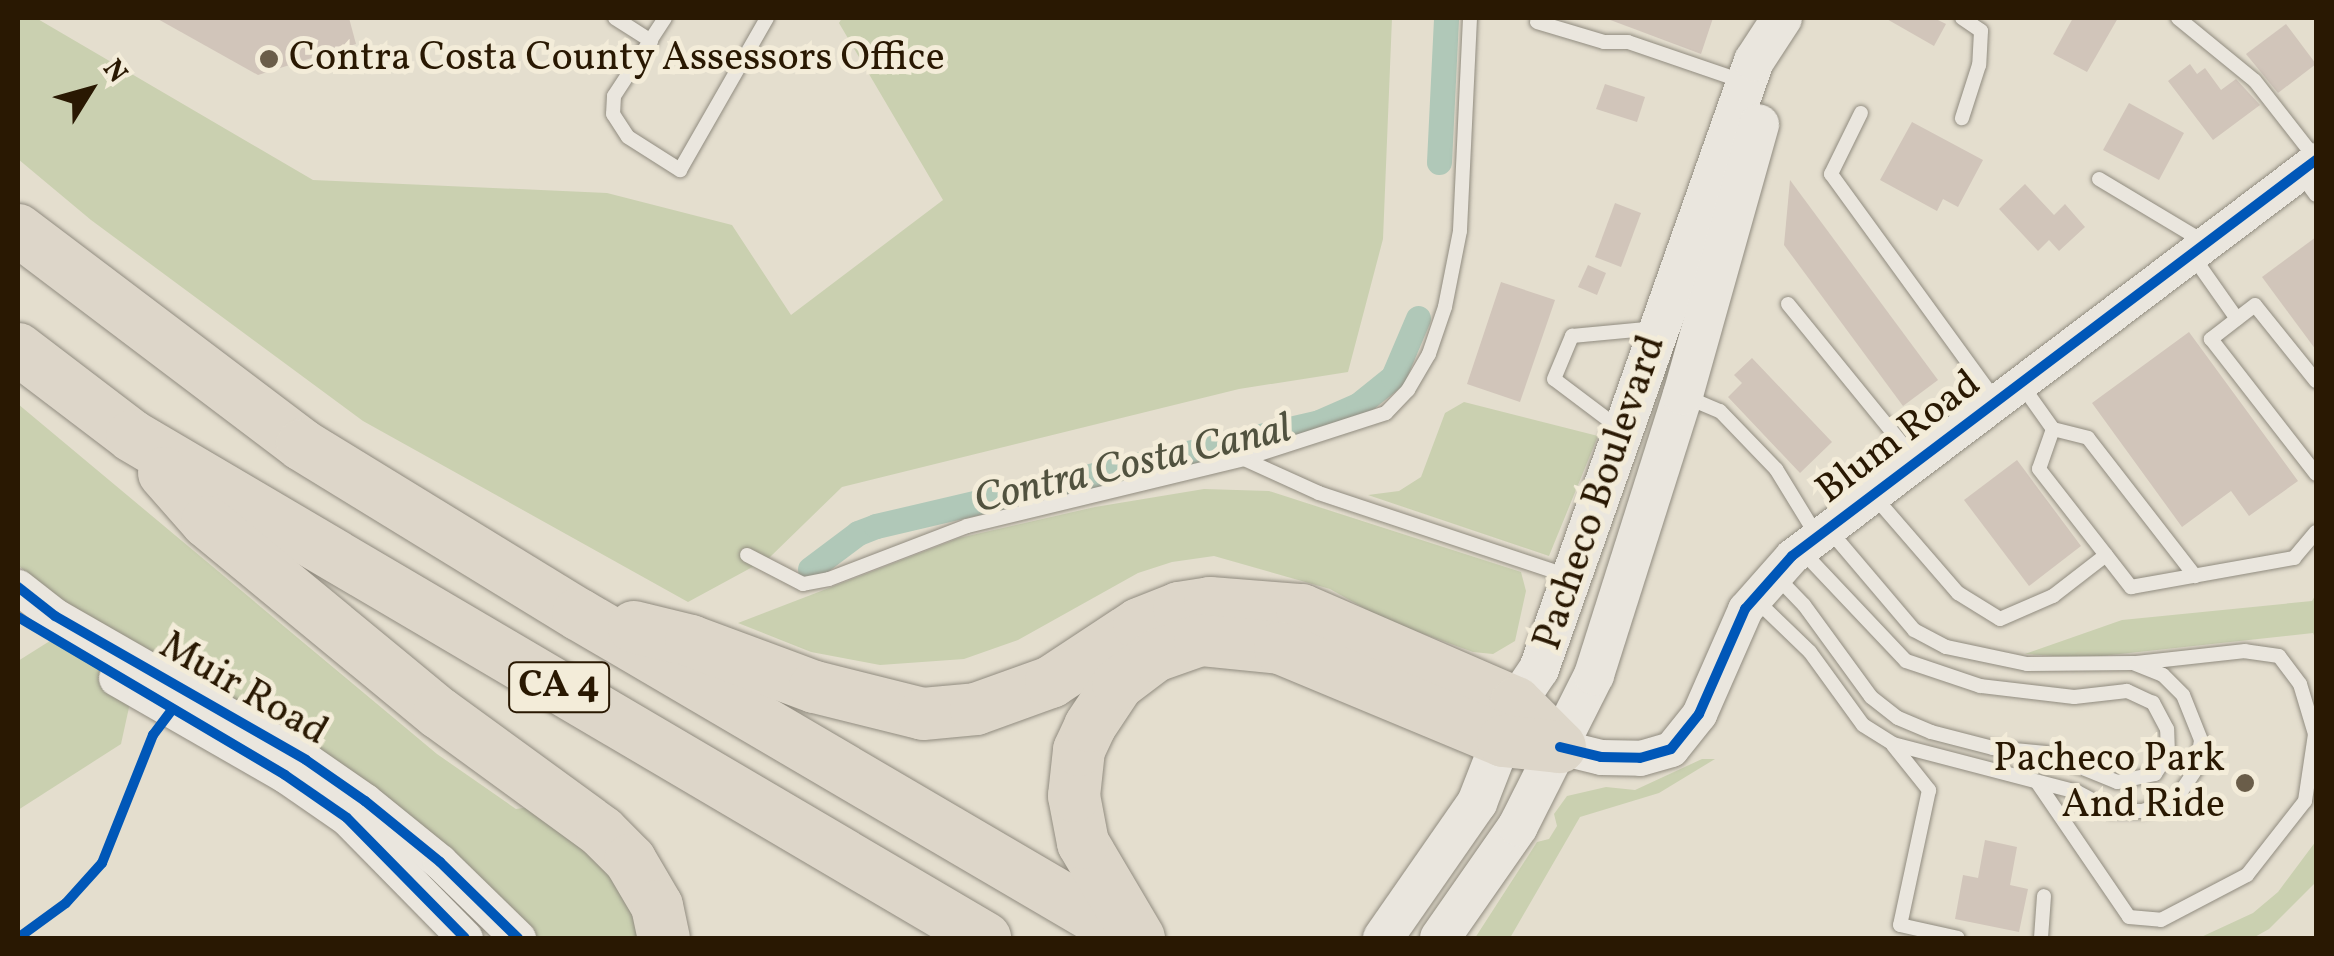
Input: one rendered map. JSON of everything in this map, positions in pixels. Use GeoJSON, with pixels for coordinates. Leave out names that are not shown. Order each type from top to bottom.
{"type":"FeatureCollection","features":[{"type":"Feature","properties":{"kind":"highway","name":"CA 4"},"geometry":{"type":"LineString","coordinates":[[18,230],[302,445],[578,614],[1135,938]]}},
{"type":"Feature","properties":{"kind":"highway","name":"CA 4"},"geometry":{"type":"LineString","coordinates":[[18,350],[132,436],[985,938]]}},
{"type":"Feature","properties":{"kind":"highway"},"geometry":{"type":"LineString","coordinates":[[132,436],[207,522],[439,713],[602,832],[630,860],[658,906],[664,938]]}},
{"type":"Feature","properties":{"kind":"highway"},"geometry":{"type":"LineString","coordinates":[[578,614],[691,641],[815,687],[923,714],[976,709],[1051,682],[1139,624],[1179,608],[1210,603],[1302,610],[1560,747]]}},
{"type":"Feature","properties":{"kind":"highway"},"geometry":{"type":"LineString","coordinates":[[1135,938],[1083,843],[1074,796],[1079,750],[1090,726],[1118,684],[1155,656],[1200,640],[1280,648],[1510,722]]}},
{"type":"Feature","properties":{"kind":"main road","name":"Pacheco Boulevard"},"geometry":{"type":"LineString","coordinates":[[1383,938],[1477,803],[1510,722],[1539,669],[1754,62],[1780,23]]}},
{"type":"Feature","properties":{"kind":"main road","name":"Pacheco Boulevard"},"geometry":{"type":"LineString","coordinates":[[1440,938],[1518,826],[1594,675],[1684,395],[1776,67],[1780,23]]}},
{"type":"Feature","properties":{"kind":"street","name":"Blum Road"},"geometry":{"type":"LineString","coordinates":[[1560,747],[1602,758],[1640,758],[1671,749],[1700,714],[1745,608],[1815,538],[2199,249],[2312,172]]}},
{"type":"Feature","properties":{"kind":"street","name":"Muir Road"},"geometry":{"type":"LineString","coordinates":[[18,587],[54,616],[306,760],[365,800],[440,862],[518,938]]}},
{"type":"Feature","properties":{"kind":"street","name":"Muir Road"},"geometry":{"type":"LineString","coordinates":[[18,617],[285,775],[348,818],[465,938]]}},
{"type":"Feature","properties":{"kind":"lane"},"geometry":{"type":"LineString","coordinates":[[616,18],[651,42]]}},
{"type":"Feature","properties":{"kind":"lane"},"geometry":{"type":"LineString","coordinates":[[665,18],[614,96],[613,114],[628,137],[680,170],[767,18]]}},
{"type":"Feature","properties":{"kind":"lane"},"geometry":{"type":"LineString","coordinates":[[747,555],[802,584],[830,579],[966,526],[1244,458],[1386,413],[1408,390],[1429,354],[1445,307],[1460,231],[1470,18]]}},
{"type":"Feature","properties":{"kind":"lane"},"geometry":{"type":"LineString","coordinates":[[1962,18],[1980,31],[1979,64],[1962,118]]}},
{"type":"Feature","properties":{"kind":"lane"},"geometry":{"type":"LineString","coordinates":[[2178,18],[2255,81],[2312,172]]}},
{"type":"Feature","properties":{"kind":"lane"},"geometry":{"type":"LineString","coordinates":[[1537,22],[1604,42],[1628,42],[1747,83]]}},
{"type":"Feature","properties":{"kind":"lane"},"geometry":{"type":"LineString","coordinates":[[1860,113],[1831,174],[2009,393],[2053,429],[2088,438],[2195,576]]}},
{"type":"Feature","properties":{"kind":"lane"},"geometry":{"type":"LineString","coordinates":[[2099,180],[2199,249],[2237,319]]}},
{"type":"Feature","properties":{"kind":"lane"},"geometry":{"type":"LineString","coordinates":[[1788,304],[1917,462]]}},
{"type":"Feature","properties":{"kind":"lane"},"geometry":{"type":"LineString","coordinates":[[2316,381],[2255,305],[2212,339],[2316,474]]}},
{"type":"Feature","properties":{"kind":"lane"},"geometry":{"type":"LineString","coordinates":[[1624,432],[1554,379],[1572,336],[1659,328]]}},
{"type":"Feature","properties":{"kind":"lane"},"geometry":{"type":"LineString","coordinates":[[1684,395],[1720,411],[1776,469],[1815,538],[1906,661],[1980,686],[2074,697],[2127,691],[2152,703],[2167,729],[2168,754],[2155,774],[2118,782],[2046,753],[1993,748],[1931,732],[1898,718],[1871,696],[1804,604],[1765,586]]}},
{"type":"Feature","properties":{"kind":"lane"},"geometry":{"type":"LineString","coordinates":[[2053,429],[2039,469],[2131,587],[2294,558],[2316,532]]}},
{"type":"Feature","properties":{"kind":"lane"},"geometry":{"type":"LineString","coordinates":[[1244,458],[1319,493],[1572,577]]}},
{"type":"Feature","properties":{"kind":"lane"},"geometry":{"type":"LineString","coordinates":[[1874,494],[1958,593],[2000,619],[2053,596],[2106,555]]}},
{"type":"Feature","properties":{"kind":"lane"},"geometry":{"type":"LineString","coordinates":[[1815,538],[1914,630],[1946,647],[2027,664],[2134,663],[2244,651],[2279,656],[2300,684],[2315,734],[2305,801],[2247,875],[2161,920],[2130,917],[2038,782]]}},
{"type":"Feature","properties":{"kind":"lane"},"geometry":{"type":"LineString","coordinates":[[1765,586],[1863,725],[1892,744],[1930,790],[1900,926],[1958,938]]}},
{"type":"Feature","properties":{"kind":"lane"},"geometry":{"type":"LineString","coordinates":[[1892,744],[2076,792],[2112,811],[2142,811],[2176,798],[2196,768],[2201,740],[2183,695],[2163,675],[2134,663]]}},
{"type":"Feature","properties":{"kind":"lane"},"geometry":{"type":"LineString","coordinates":[[2041,938],[2044,896]]}},
{"type":"Feature","properties":{"kind":"green space"},"geometry":{"type":"Polygon","coordinates":[[[18,18],[36,18],[313,180],[607,193],[732,225],[791,315],[943,200],[839,23],[842,18],[1392,18],[1383,239],[1348,372],[1239,389],[842,487],[769,558],[688,602],[363,421],[91,220],[18,159],[18,18]]]}},
{"type":"Feature","properties":{"kind":"green space"},"geometry":{"type":"Polygon","coordinates":[[[1464,402],[1598,436],[1549,556],[1368,495],[1399,491],[1421,477],[1445,413],[1464,402]]]}},
{"type":"Feature","properties":{"kind":"green space"},"geometry":{"type":"Polygon","coordinates":[[[18,404],[437,754],[516,809],[535,806],[589,847],[634,909],[640,938],[535,938],[464,866],[56,599],[18,565],[18,404]]]}},
{"type":"Feature","properties":{"kind":"green space"},"geometry":{"type":"Polygon","coordinates":[[[1204,489],[1269,491],[1521,572],[1526,591],[1515,641],[1493,654],[1473,652],[1385,620],[1330,589],[1214,556],[1172,562],[1138,573],[1018,640],[964,659],[880,665],[811,652],[738,623],[959,538],[1095,507],[1204,489]]]}},
{"type":"Feature","properties":{"kind":"green space"},"geometry":{"type":"Polygon","coordinates":[[[2316,594],[2316,640],[2313,633],[2083,658],[2025,654],[2122,620],[2312,601],[2316,594]]]}},
{"type":"Feature","properties":{"kind":"green space"},"geometry":{"type":"Polygon","coordinates":[[[53,639],[133,689],[121,744],[18,810],[18,661],[53,639]]]}},
{"type":"Feature","properties":{"kind":"green space"},"geometry":{"type":"Polygon","coordinates":[[[1702,759],[1715,759],[1659,793],[1580,817],[1510,938],[1475,938],[1537,842],[1549,839],[1557,826],[1554,814],[1567,796],[1606,787],[1635,790],[1702,759]]]}},
{"type":"Feature","properties":{"kind":"green space"},"geometry":{"type":"Polygon","coordinates":[[[2316,841],[2316,882],[2269,929],[2253,938],[2199,938],[2253,913],[2278,892],[2316,841]]]}},
{"type":"Feature","properties":{"kind":"building","name":"Contra Costa County Assessors Office"},"geometry":{"type":"Polygon","coordinates":[[[156,18],[349,18],[356,44],[258,75],[156,18]]]}},
{"type":"Feature","properties":{"kind":"building"},"geometry":{"type":"Polygon","coordinates":[[[1605,18],[1713,18],[1701,54],[1605,18]]]}},
{"type":"Feature","properties":{"kind":"building"},"geometry":{"type":"Polygon","coordinates":[[[1885,18],[1934,18],[1946,24],[1934,46],[1885,18]]]}},
{"type":"Feature","properties":{"kind":"building"},"geometry":{"type":"Polygon","coordinates":[[[2073,18],[2118,18],[2087,72],[2053,54],[2073,18]]]}},
{"type":"Feature","properties":{"kind":"building"},"geometry":{"type":"Polygon","coordinates":[[[2286,24],[2316,64],[2278,93],[2246,54],[2286,24]]]}},
{"type":"Feature","properties":{"kind":"building"},"geometry":{"type":"Polygon","coordinates":[[[2190,64],[2197,74],[2205,68],[2221,90],[2236,79],[2260,105],[2213,140],[2168,81],[2190,64]]]}},
{"type":"Feature","properties":{"kind":"building"},"geometry":{"type":"Polygon","coordinates":[[[1605,84],[1645,97],[1637,122],[1596,109],[1605,84]]]}},
{"type":"Feature","properties":{"kind":"building"},"geometry":{"type":"Polygon","coordinates":[[[2129,103],[2184,133],[2159,180],[2103,150],[2129,103]]]}},
{"type":"Feature","properties":{"kind":"building"},"geometry":{"type":"Polygon","coordinates":[[[1912,122],[1983,160],[1958,207],[1943,199],[1937,211],[1880,180],[1912,122]]]}},
{"type":"Feature","properties":{"kind":"building"},"geometry":{"type":"Polygon","coordinates":[[[1790,180],[1938,380],[1903,406],[1784,245],[1790,180]]]}},
{"type":"Feature","properties":{"kind":"building"},"geometry":{"type":"Polygon","coordinates":[[[2025,184],[2054,215],[2065,204],[2085,227],[2059,251],[2049,240],[2038,251],[1999,209],[2025,184]]]}},
{"type":"Feature","properties":{"kind":"building"},"geometry":{"type":"Polygon","coordinates":[[[1615,203],[1641,213],[1621,267],[1595,257],[1615,203]]]}},
{"type":"Feature","properties":{"kind":"building"},"geometry":{"type":"Polygon","coordinates":[[[2316,237],[2316,350],[2262,277],[2316,237]]]}},
{"type":"Feature","properties":{"kind":"building"},"geometry":{"type":"Polygon","coordinates":[[[1588,265],[1606,273],[1597,295],[1578,287],[1588,265]]]}},
{"type":"Feature","properties":{"kind":"building"},"geometry":{"type":"Polygon","coordinates":[[[1501,282],[1555,300],[1520,402],[1467,384],[1501,282]]]}},
{"type":"Feature","properties":{"kind":"building"},"geometry":{"type":"Polygon","coordinates":[[[2189,332],[2298,481],[2249,516],[2231,491],[2182,527],[2092,403],[2189,332]]]}},
{"type":"Feature","properties":{"kind":"building"},"geometry":{"type":"Polygon","coordinates":[[[1752,358],[1832,442],[1800,473],[1728,397],[1742,383],[1734,375],[1752,358]]]}},
{"type":"Feature","properties":{"kind":"building"},"geometry":{"type":"Polygon","coordinates":[[[2017,460],[2081,546],[2029,586],[1964,500],[2017,460]]]}},
{"type":"Feature","properties":{"kind":"building"},"geometry":{"type":"Polygon","coordinates":[[[1985,840],[2017,847],[2010,885],[2028,889],[2019,932],[1955,919],[1963,875],[1978,878],[1985,840]]]}},
{"type":"Feature","properties":{"kind":"waterway","name":"Contra Costa Canal"},"geometry":{"type":"LineString","coordinates":[[1439,162],[1446,18]]}},
{"type":"Feature","properties":{"kind":"waterway","name":"Contra Costa Canal"},"geometry":{"type":"LineString","coordinates":[[810,569],[858,533],[876,526],[1319,422],[1358,405],[1393,377],[1418,318]]}},
{"type":"Feature","properties":{"kind":"cycle path"},"geometry":{"type":"LineString","coordinates":[[1560,747],[1601,757],[1640,758],[1671,749],[1699,714],[1745,609],[1792,556],[2316,160]]}},
{"type":"Feature","properties":{"kind":"cycle path"},"geometry":{"type":"LineString","coordinates":[[18,587],[55,616],[306,760],[365,801],[440,862],[518,938]]}},
{"type":"Feature","properties":{"kind":"cycle path"},"geometry":{"type":"LineString","coordinates":[[18,617],[285,775],[347,818],[465,938]]}},
{"type":"Feature","properties":{"kind":"cycle path"},"geometry":{"type":"LineString","coordinates":[[18,938],[66,903],[102,863],[153,735],[171,711]]}},
{"type":"Feature","properties":{"kind":"place","name":"Contra Costa County Assessors Office"},"geometry":{"type":"Point","coordinates":[269,59]}},
{"type":"Feature","properties":{"kind":"place","name":"Pacheco Park And Ride"},"geometry":{"type":"Point","coordinates":[2245,783]}}]}
